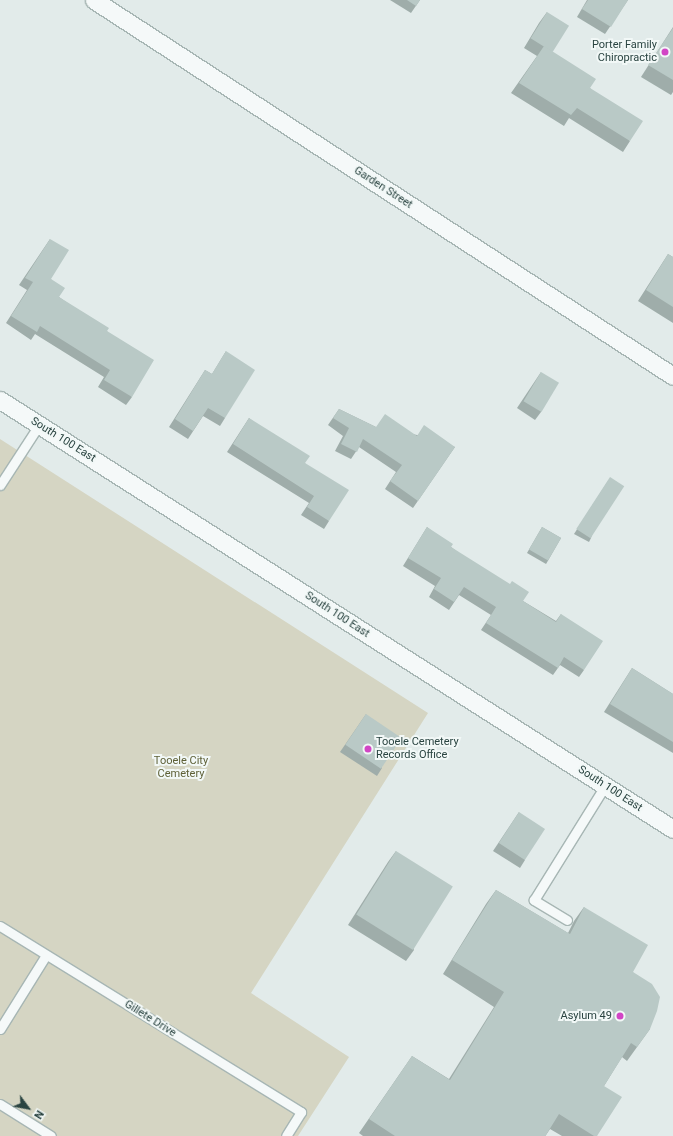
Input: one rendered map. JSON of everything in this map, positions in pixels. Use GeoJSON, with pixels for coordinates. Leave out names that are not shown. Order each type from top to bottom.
{"type":"FeatureCollection","features":[{"type":"Feature","properties":{"kind":"street","name":"Garden Street"},"geometry":{"type":"LineString","coordinates":[[94,0],[673,376]]}},
{"type":"Feature","properties":{"kind":"street","name":"South 100 East"},"geometry":{"type":"LineString","coordinates":[[0,400],[673,829]]}},
{"type":"Feature","properties":{"kind":"lane"},"geometry":{"type":"LineString","coordinates":[[0,485],[39,425]]}},
{"type":"Feature","properties":{"kind":"lane"},"geometry":{"type":"LineString","coordinates":[[566,920],[534,900],[606,786]]}},
{"type":"Feature","properties":{"kind":"lane","name":"Gillete Drive"},"geometry":{"type":"LineString","coordinates":[[0,926],[301,1112],[286,1136]]}},
{"type":"Feature","properties":{"kind":"lane"},"geometry":{"type":"LineString","coordinates":[[0,1029],[46,955]]}},
{"type":"Feature","properties":{"kind":"lane"},"geometry":{"type":"LineString","coordinates":[[0,1104],[51,1136]]}},
{"type":"Feature","properties":{"kind":"green space","name":"Tooele City Cemetery"},"geometry":{"type":"Polygon","coordinates":[[[0,439],[428,713],[251,993],[349,1057],[298,1136],[0,1136],[0,439]]]}},
{"type":"Feature","properties":{"kind":"building"},"geometry":{"type":"Polygon","coordinates":[[[407,0],[420,0],[416,6],[407,0]]]}},
{"type":"Feature","properties":{"kind":"building"},"geometry":{"type":"Polygon","coordinates":[[[588,0],[628,0],[611,27],[582,9],[588,0]]]}},
{"type":"Feature","properties":{"kind":"building"},"geometry":{"type":"Polygon","coordinates":[[[547,12],[569,26],[553,52],[531,38],[547,12]]]}},
{"type":"Feature","properties":{"kind":"building"},"geometry":{"type":"Polygon","coordinates":[[[673,28],[673,80],[648,65],[673,28]]]}},
{"type":"Feature","properties":{"kind":"building"},"geometry":{"type":"Polygon","coordinates":[[[544,46],[596,79],[590,88],[643,121],[630,141],[577,108],[571,115],[519,83],[544,46]]]}},
{"type":"Feature","properties":{"kind":"building"},"geometry":{"type":"Polygon","coordinates":[[[50,239],[69,250],[51,279],[65,288],[59,297],[109,328],[107,331],[154,360],[132,397],[104,380],[110,370],[40,326],[37,332],[11,316],[33,282],[25,278],[50,239]]]}},
{"type":"Feature","properties":{"kind":"building"},"geometry":{"type":"Polygon","coordinates":[[[668,254],[673,257],[673,307],[646,290],[668,254]]]}},
{"type":"Feature","properties":{"kind":"building"},"geometry":{"type":"Polygon","coordinates":[[[226,351],[255,370],[225,418],[208,408],[193,431],[175,419],[205,370],[212,374],[226,351]]]}},
{"type":"Feature","properties":{"kind":"building"},"geometry":{"type":"Polygon","coordinates":[[[541,372],[559,383],[541,412],[523,401],[541,372]]]}},
{"type":"Feature","properties":{"kind":"building"},"geometry":{"type":"Polygon","coordinates":[[[339,409],[376,427],[385,414],[417,436],[424,425],[455,447],[418,501],[390,481],[402,465],[363,439],[357,452],[341,444],[349,428],[333,418],[339,409]]]}},
{"type":"Feature","properties":{"kind":"building"},"geometry":{"type":"Polygon","coordinates":[[[249,418],[310,456],[305,463],[349,490],[329,521],[307,507],[314,496],[233,444],[249,418]]]}},
{"type":"Feature","properties":{"kind":"building"},"geometry":{"type":"Polygon","coordinates":[[[610,477],[624,486],[590,538],[576,529],[610,477]]]}},
{"type":"Feature","properties":{"kind":"building"},"geometry":{"type":"Polygon","coordinates":[[[427,527],[453,544],[451,547],[510,584],[512,581],[529,592],[523,601],[556,622],[561,614],[603,641],[584,670],[564,657],[558,668],[486,623],[496,607],[464,587],[454,602],[434,589],[441,578],[408,558],[427,527]]]}},
{"type":"Feature","properties":{"kind":"building"},"geometry":{"type":"Polygon","coordinates":[[[542,527],[561,538],[548,561],[529,550],[542,527]]]}},
{"type":"Feature","properties":{"kind":"building"},"geometry":{"type":"Polygon","coordinates":[[[632,668],[673,694],[673,742],[610,704],[632,668]]]}},
{"type":"Feature","properties":{"kind":"building","name":"Tooele Cemetery Records Office"},"geometry":{"type":"Polygon","coordinates":[[[366,714],[402,738],[381,769],[345,745],[366,714]]]}},
{"type":"Feature","properties":{"kind":"building"},"geometry":{"type":"Polygon","coordinates":[[[519,812],[545,829],[525,860],[499,843],[519,812]]]}},
{"type":"Feature","properties":{"kind":"building"},"geometry":{"type":"Polygon","coordinates":[[[396,851],[453,887],[413,950],[356,915],[396,851]]]}},
{"type":"Feature","properties":{"kind":"building"},"geometry":{"type":"Polygon","coordinates":[[[496,890],[570,934],[584,907],[648,945],[633,972],[652,984],[660,997],[657,1011],[650,1029],[637,1047],[631,1043],[604,1086],[622,1097],[597,1136],[594,1136],[559,1114],[546,1136],[395,1136],[369,1119],[412,1056],[450,1080],[504,992],[452,960],[496,890]]]}},
{"type":"Feature","properties":{"kind":"place","name":"Porter Family Chiropractic"},"geometry":{"type":"Point","coordinates":[665,52]}},
{"type":"Feature","properties":{"kind":"place","name":"Tooele Cemetery Records Office"},"geometry":{"type":"Point","coordinates":[368,749]}},
{"type":"Feature","properties":{"kind":"place","name":"Asylum 49"},"geometry":{"type":"Point","coordinates":[620,1016]}}]}
